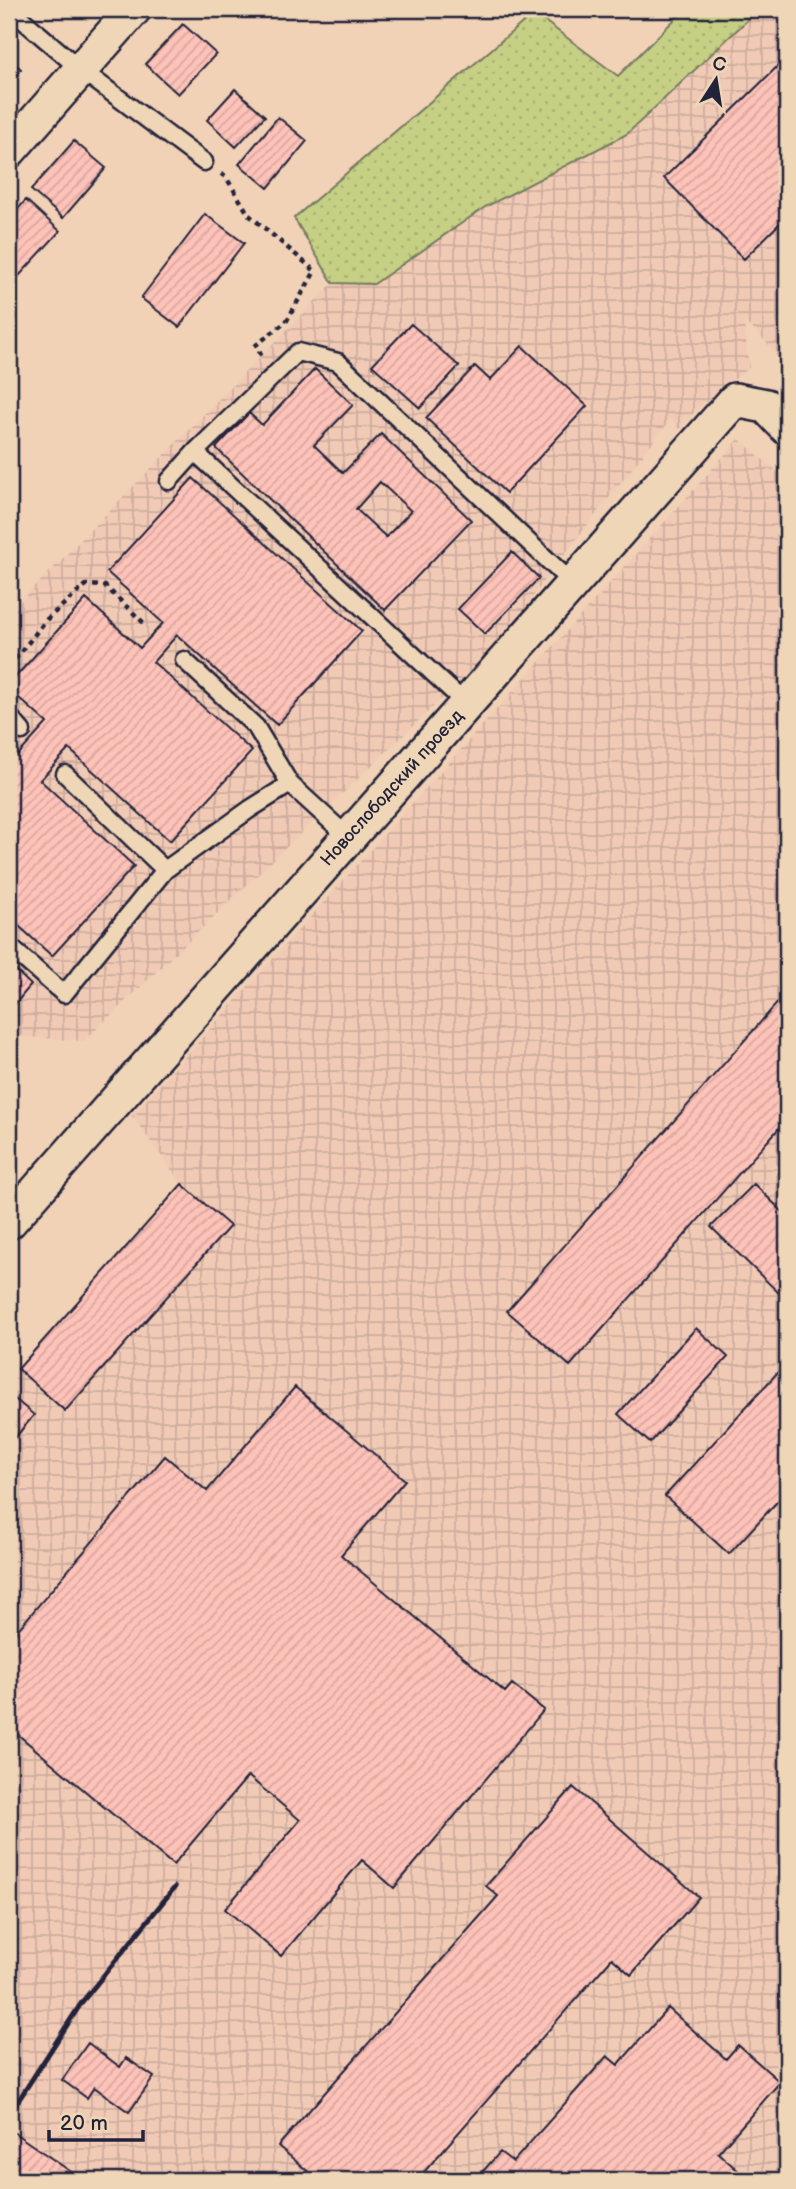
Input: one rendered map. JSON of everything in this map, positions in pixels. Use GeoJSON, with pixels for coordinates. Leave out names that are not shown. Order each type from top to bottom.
{"type":"FeatureCollection","features":[{"type":"Feature","properties":{"kind":"street"},"geometry":{"type":"LineString","coordinates":[[9,151],[134,9]]}},
{"type":"Feature","properties":{"kind":"street","name":"Новослободский проезд"},"geometry":{"type":"LineString","coordinates":[[9,1222],[735,400],[766,406],[787,428]]}},
{"type":"Feature","properties":{"kind":"lane"},"geometry":{"type":"LineString","coordinates":[[10,9],[80,69],[204,162]]}},
{"type":"Feature","properties":{"kind":"lane"},"geometry":{"type":"LineString","coordinates":[[169,481],[195,452],[298,352],[338,362],[573,584]]}},
{"type":"Feature","properties":{"kind":"lane"},"geometry":{"type":"LineString","coordinates":[[195,452],[466,704]]}},
{"type":"Feature","properties":{"kind":"lane"},"geometry":{"type":"LineString","coordinates":[[184,660],[256,727],[290,784],[348,837]]}},
{"type":"Feature","properties":{"kind":"lane"},"geometry":{"type":"LineString","coordinates":[[9,716],[22,731]]}},
{"type":"Feature","properties":{"kind":"lane"},"geometry":{"type":"LineString","coordinates":[[65,774],[165,870]]}},
{"type":"Feature","properties":{"kind":"lane"},"geometry":{"type":"LineString","coordinates":[[9,946],[64,994],[165,870],[290,784]]}},
{"type":"Feature","properties":{"kind":"path"},"geometry":{"type":"LineString","coordinates":[[204,162],[226,177],[249,215],[315,271],[286,322],[256,345],[274,376]]}},
{"type":"Feature","properties":{"kind":"path"},"geometry":{"type":"LineString","coordinates":[[9,667],[47,619],[86,585],[105,586],[145,624]]}},
{"type":"Feature","properties":{"kind":"shaded area"},"geometry":{"type":"Polygon","coordinates":[[[759,9],[787,9],[787,371],[768,344],[744,321],[749,368],[698,408],[679,429],[671,419],[545,579],[505,638],[84,1041],[9,1036],[9,613],[333,283],[375,284],[485,207],[627,134],[759,9]]]}},
{"type":"Feature","properties":{"kind":"shaded area"},"geometry":{"type":"Polygon","coordinates":[[[739,439],[787,480],[787,2180],[9,2180],[9,1379],[182,1184],[132,1116],[739,439]]]}},
{"type":"Feature","properties":{"kind":"green space"},"geometry":{"type":"Polygon","coordinates":[[[685,9],[759,9],[627,134],[485,207],[374,284],[333,283],[294,218],[534,13],[618,76],[685,9]]]}},
{"type":"Feature","properties":{"kind":"building"},"geometry":{"type":"Polygon","coordinates":[[[183,24],[216,54],[178,94],[145,64],[183,24]]]}},
{"type":"Feature","properties":{"kind":"building"},"geometry":{"type":"Polygon","coordinates":[[[787,57],[787,216],[744,259],[664,178],[787,57]]]}},
{"type":"Feature","properties":{"kind":"building"},"geometry":{"type":"Polygon","coordinates":[[[9,58],[21,69],[9,83],[9,58]]]}},
{"type":"Feature","properties":{"kind":"building"},"geometry":{"type":"Polygon","coordinates":[[[235,89],[265,116],[236,147],[207,120],[235,89]]]}},
{"type":"Feature","properties":{"kind":"building"},"geometry":{"type":"Polygon","coordinates":[[[278,117],[307,141],[268,188],[239,164],[278,117]]]}},
{"type":"Feature","properties":{"kind":"building"},"geometry":{"type":"Polygon","coordinates":[[[74,141],[106,168],[63,218],[31,190],[74,141]]]}},
{"type":"Feature","properties":{"kind":"building"},"geometry":{"type":"Polygon","coordinates":[[[26,200],[60,231],[9,287],[9,219],[26,200]]]}},
{"type":"Feature","properties":{"kind":"building"},"geometry":{"type":"Polygon","coordinates":[[[205,214],[244,243],[179,327],[141,298],[205,214]]]}},
{"type":"Feature","properties":{"kind":"building"},"geometry":{"type":"Polygon","coordinates":[[[411,324],[459,366],[420,408],[372,365],[411,324]]]}},
{"type":"Feature","properties":{"kind":"building"},"geometry":{"type":"Polygon","coordinates":[[[522,346],[587,406],[506,493],[426,418],[475,366],[490,380],[522,346]]]}},
{"type":"Feature","properties":{"kind":"building"},"geometry":{"type":"Polygon","coordinates":[[[315,369],[353,405],[314,445],[343,473],[381,434],[471,520],[385,610],[216,448],[249,413],[262,425],[315,369]],[[380,482],[356,509],[386,537],[411,511],[380,482]]]}},
{"type":"Feature","properties":{"kind":"building"},"geometry":{"type":"Polygon","coordinates":[[[193,478],[362,631],[277,725],[177,635],[153,662],[252,751],[170,841],[69,749],[40,780],[134,866],[52,956],[9,917],[9,748],[17,756],[47,723],[9,689],[9,684],[86,599],[140,648],[163,623],[107,572],[193,478]]]}},
{"type":"Feature","properties":{"kind":"building"},"geometry":{"type":"Polygon","coordinates":[[[512,552],[539,578],[485,634],[458,609],[512,552]]]}},
{"type":"Feature","properties":{"kind":"building"},"geometry":{"type":"Polygon","coordinates":[[[9,964],[31,985],[9,1011],[9,964]]]}},
{"type":"Feature","properties":{"kind":"building"},"geometry":{"type":"Polygon","coordinates":[[[787,992],[787,1119],[570,1366],[507,1311],[787,992]]]}},
{"type":"Feature","properties":{"kind":"building"},"geometry":{"type":"Polygon","coordinates":[[[182,1184],[230,1226],[65,1411],[18,1369],[182,1184]]]}},
{"type":"Feature","properties":{"kind":"building"},"geometry":{"type":"Polygon","coordinates":[[[754,1184],[787,1216],[787,1301],[711,1227],[754,1184]]]}},
{"type":"Feature","properties":{"kind":"building"},"geometry":{"type":"Polygon","coordinates":[[[696,1328],[728,1357],[650,1443],[618,1414],[696,1328]]]}},
{"type":"Feature","properties":{"kind":"building"},"geometry":{"type":"Polygon","coordinates":[[[787,1362],[787,1491],[729,1554],[665,1496],[787,1362]]]}},
{"type":"Feature","properties":{"kind":"building"},"geometry":{"type":"Polygon","coordinates":[[[295,1387],[405,1480],[341,1555],[505,1692],[512,1684],[544,1710],[394,1888],[362,1860],[281,1956],[225,1909],[300,1820],[248,1776],[173,1865],[9,1727],[9,1640],[165,1456],[207,1491],[295,1387]]]}},
{"type":"Feature","properties":{"kind":"building"},"geometry":{"type":"Polygon","coordinates":[[[9,1394],[34,1415],[9,1445],[9,1394]]]}},
{"type":"Feature","properties":{"kind":"building"},"geometry":{"type":"Polygon","coordinates":[[[573,1787],[699,1897],[631,1975],[612,1958],[417,2180],[318,2180],[278,2146],[498,1896],[486,1886],[573,1787]]]}},
{"type":"Feature","properties":{"kind":"building"},"geometry":{"type":"Polygon","coordinates":[[[668,2008],[726,2059],[738,2045],[780,2082],[718,2153],[749,2180],[475,2180],[500,2152],[513,2162],[607,2056],[618,2065],[668,2008]]]}},
{"type":"Feature","properties":{"kind":"building"},"geometry":{"type":"Polygon","coordinates":[[[88,2043],[120,2067],[126,2058],[154,2077],[129,2112],[94,2087],[87,2098],[62,2080],[88,2043]]]}},
{"type":"Feature","properties":{"kind":"building"},"geometry":{"type":"Polygon","coordinates":[[[13,2132],[83,2180],[9,2180],[9,2138],[13,2132]]]}},
{"type":"Feature","properties":{"kind":"railway"},"geometry":{"type":"LineString","coordinates":[[9,2115],[82,2002],[175,1887]]}}]}
